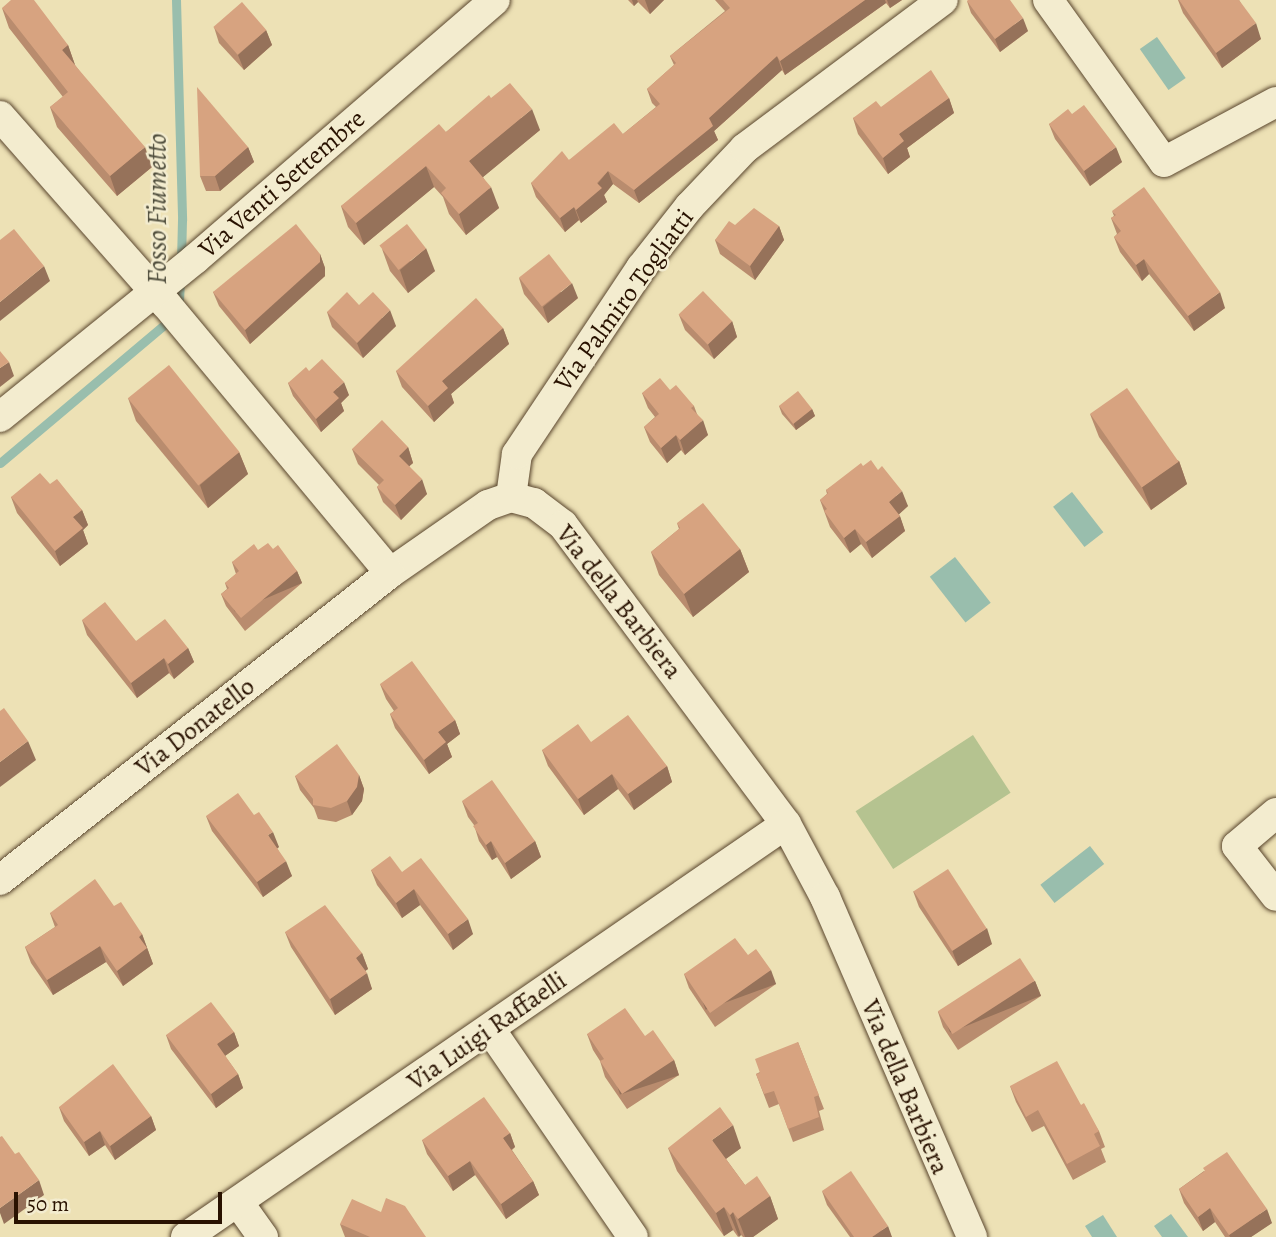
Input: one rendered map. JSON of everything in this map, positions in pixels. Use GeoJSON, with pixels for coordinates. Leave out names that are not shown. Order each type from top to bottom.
{"type":"FeatureCollection","features":[{"type":"Feature","properties":{"kind":"street","name":"Via Venti Settembre"},"geometry":{"type":"LineString","coordinates":[[0,416],[164,291],[194,260],[495,0]]}},
{"type":"Feature","properties":{"kind":"street","name":"Via Palmiro Togliatti"},"geometry":{"type":"LineString","coordinates":[[511,497],[517,454],[642,268],[689,208],[745,148],[943,0]]}},
{"type":"Feature","properties":{"kind":"street"},"geometry":{"type":"LineString","coordinates":[[1048,0],[1164,162],[1276,102]]}},
{"type":"Feature","properties":{"kind":"street"},"geometry":{"type":"LineString","coordinates":[[0,117],[164,291],[188,331],[390,573],[488,505],[511,497]]}},
{"type":"Feature","properties":{"kind":"street","name":"Via della Barbiera"},"geometry":{"type":"LineString","coordinates":[[511,497],[534,503],[563,525],[786,824],[825,897],[923,1131],[972,1237]]}},
{"type":"Feature","properties":{"kind":"street","name":"Via Donatello"},"geometry":{"type":"LineString","coordinates":[[0,880],[390,573]]}},
{"type":"Feature","properties":{"kind":"street"},"geometry":{"type":"LineString","coordinates":[[1276,813],[1237,846],[1276,897]]}},
{"type":"Feature","properties":{"kind":"street","name":"Via Luigi Raffaelli"},"geometry":{"type":"LineString","coordinates":[[186,1237],[786,824]]}},
{"type":"Feature","properties":{"kind":"street"},"geometry":{"type":"LineString","coordinates":[[490,1029],[633,1237]]}},
{"type":"Feature","properties":{"kind":"street"},"geometry":{"type":"LineString","coordinates":[[238,1202],[263,1237]]}},
{"type":"Feature","properties":{"kind":"green space"},"geometry":{"type":"Polygon","coordinates":[[[973,735],[1011,793],[893,869],[856,811],[973,735]]]}},
{"type":"Feature","properties":{"kind":"shaded area"},"geometry":{"type":"Polygon","coordinates":[[[1157,37],[1186,78],[1168,90],[1140,49],[1157,37]]]}},
{"type":"Feature","properties":{"kind":"shaded area"},"geometry":{"type":"Polygon","coordinates":[[[1072,492],[1103,532],[1084,547],[1053,507],[1072,492]]]}},
{"type":"Feature","properties":{"kind":"shaded area"},"geometry":{"type":"Polygon","coordinates":[[[955,557],[991,603],[965,622],[930,577],[955,557]]]}},
{"type":"Feature","properties":{"kind":"shaded area"},"geometry":{"type":"Polygon","coordinates":[[[1090,846],[1104,864],[1055,903],[1040,885],[1090,846]]]}},
{"type":"Feature","properties":{"kind":"shaded area"},"geometry":{"type":"Polygon","coordinates":[[[1171,1214],[1188,1237],[1162,1237],[1154,1226],[1171,1214]]]}},
{"type":"Feature","properties":{"kind":"shaded area"},"geometry":{"type":"Polygon","coordinates":[[[1103,1215],[1117,1237],[1092,1237],[1085,1226],[1103,1215]]]}},
{"type":"Feature","properties":{"kind":"building"},"geometry":{"type":"Polygon","coordinates":[[[11,0],[34,0],[68,45],[62,50],[145,147],[110,176],[50,107],[68,92],[2,8],[11,0]]]}},
{"type":"Feature","properties":{"kind":"building"},"geometry":{"type":"Polygon","coordinates":[[[723,0],[865,0],[780,61],[777,56],[709,118],[713,126],[634,190],[608,171],[597,183],[602,188],[576,210],[574,207],[560,218],[531,183],[562,151],[569,160],[614,123],[623,134],[660,104],[647,89],[676,63],[670,56],[730,8],[723,0]]]}},
{"type":"Feature","properties":{"kind":"building"},"geometry":{"type":"Polygon","coordinates":[[[968,0],[1010,0],[1023,18],[995,39],[968,0]]]}},
{"type":"Feature","properties":{"kind":"building"},"geometry":{"type":"Polygon","coordinates":[[[1179,0],[1239,0],[1256,23],[1216,53],[1179,0]]]}},
{"type":"Feature","properties":{"kind":"building"},"geometry":{"type":"Polygon","coordinates":[[[242,2],[266,30],[238,55],[213,27],[242,2]]]}},
{"type":"Feature","properties":{"kind":"building"},"geometry":{"type":"Polygon","coordinates":[[[931,70],[949,98],[899,134],[904,141],[883,158],[853,118],[876,101],[881,107],[931,70]]]}},
{"type":"Feature","properties":{"kind":"building"},"geometry":{"type":"Polygon","coordinates":[[[510,83],[532,109],[469,161],[491,187],[459,214],[441,193],[446,188],[426,166],[356,223],[341,206],[439,124],[446,132],[489,95],[491,98],[510,83]]]}},
{"type":"Feature","properties":{"kind":"building"},"geometry":{"type":"Polygon","coordinates":[[[197,87],[248,147],[215,176],[200,176],[197,87]]]}},
{"type":"Feature","properties":{"kind":"building"},"geometry":{"type":"Polygon","coordinates":[[[1084,105],[1116,147],[1084,171],[1049,124],[1068,109],[1072,114],[1084,105]]]}},
{"type":"Feature","properties":{"kind":"building"},"geometry":{"type":"Polygon","coordinates":[[[1144,187],[1220,292],[1188,316],[1144,259],[1136,265],[1114,237],[1121,231],[1111,218],[1116,215],[1112,211],[1144,187]]]}},
{"type":"Feature","properties":{"kind":"building"},"geometry":{"type":"Polygon","coordinates":[[[754,208],[779,226],[750,266],[715,240],[729,221],[735,225],[754,208]]]}},
{"type":"Feature","properties":{"kind":"building"},"geometry":{"type":"Polygon","coordinates":[[[296,224],[320,254],[320,262],[245,330],[213,292],[296,224]]]}},
{"type":"Feature","properties":{"kind":"building"},"geometry":{"type":"Polygon","coordinates":[[[407,224],[426,248],[399,270],[379,246],[407,224]]]}},
{"type":"Feature","properties":{"kind":"building"},"geometry":{"type":"Polygon","coordinates":[[[14,229],[44,266],[0,302],[0,240],[14,229]]]}},
{"type":"Feature","properties":{"kind":"building"},"geometry":{"type":"Polygon","coordinates":[[[549,254],[572,283],[542,307],[519,277],[549,254]]]}},
{"type":"Feature","properties":{"kind":"building"},"geometry":{"type":"Polygon","coordinates":[[[703,291],[732,321],[708,345],[679,315],[703,291]]]}},
{"type":"Feature","properties":{"kind":"building"},"geometry":{"type":"Polygon","coordinates":[[[347,292],[359,305],[373,292],[390,310],[357,343],[327,312],[347,292]]]}},
{"type":"Feature","properties":{"kind":"building"},"geometry":{"type":"Polygon","coordinates":[[[476,298],[503,328],[442,381],[448,388],[428,406],[396,371],[476,298]]]}},
{"type":"Feature","properties":{"kind":"building"},"geometry":{"type":"Polygon","coordinates":[[[0,351],[9,362],[0,368],[0,351]]]}},
{"type":"Feature","properties":{"kind":"building"},"geometry":{"type":"Polygon","coordinates":[[[322,359],[344,382],[333,392],[339,398],[316,419],[288,383],[306,367],[309,371],[322,359]]]}},
{"type":"Feature","properties":{"kind":"building"},"geometry":{"type":"Polygon","coordinates":[[[169,365],[239,452],[198,485],[128,398],[169,365]]]}},
{"type":"Feature","properties":{"kind":"building"},"geometry":{"type":"Polygon","coordinates":[[[660,378],[670,390],[676,385],[694,406],[691,408],[703,420],[680,440],[676,435],[661,448],[644,427],[659,414],[642,393],[660,378]]]}},
{"type":"Feature","properties":{"kind":"building"},"geometry":{"type":"Polygon","coordinates":[[[1127,388],[1179,462],[1142,488],[1090,414],[1127,388]]]}},
{"type":"Feature","properties":{"kind":"building"},"geometry":{"type":"Polygon","coordinates":[[[798,391],[812,409],[793,424],[779,406],[798,391]]]}},
{"type":"Feature","properties":{"kind":"building"},"geometry":{"type":"Polygon","coordinates":[[[382,420],[408,447],[399,456],[422,479],[395,505],[377,487],[384,480],[352,449],[382,420]]]}},
{"type":"Feature","properties":{"kind":"building"},"geometry":{"type":"Polygon","coordinates":[[[871,460],[878,470],[882,466],[902,491],[889,502],[900,516],[866,542],[855,529],[844,538],[824,511],[827,509],[820,500],[828,493],[826,490],[861,463],[863,466],[871,460]]]}},
{"type":"Feature","properties":{"kind":"building"},"geometry":{"type":"Polygon","coordinates":[[[40,473],[50,484],[57,479],[82,510],[73,517],[83,528],[55,551],[11,497],[40,473]]]}},
{"type":"Feature","properties":{"kind":"building"},"geometry":{"type":"Polygon","coordinates":[[[703,503],[740,549],[684,594],[651,552],[680,528],[677,523],[703,503]]]}},
{"type":"Feature","properties":{"kind":"building"},"geometry":{"type":"Polygon","coordinates":[[[268,543],[273,549],[278,545],[297,571],[241,618],[221,594],[229,588],[225,583],[239,571],[232,562],[254,544],[258,550],[268,543]]]}},
{"type":"Feature","properties":{"kind":"building"},"geometry":{"type":"Polygon","coordinates":[[[105,602],[136,641],[165,619],[188,648],[168,664],[164,658],[131,683],[82,620],[105,602]]]}},
{"type":"Feature","properties":{"kind":"building"},"geometry":{"type":"Polygon","coordinates":[[[412,661],[455,720],[438,732],[446,742],[424,760],[390,714],[398,708],[380,684],[412,661]]]}},
{"type":"Feature","properties":{"kind":"building"},"geometry":{"type":"Polygon","coordinates":[[[4,708],[28,741],[0,762],[0,711],[4,708]]]}},
{"type":"Feature","properties":{"kind":"building"},"geometry":{"type":"Polygon","coordinates":[[[628,715],[667,766],[628,794],[612,774],[578,799],[542,750],[578,724],[591,742],[628,715]]]}},
{"type":"Feature","properties":{"kind":"building"},"geometry":{"type":"Polygon","coordinates":[[[337,744],[359,775],[357,787],[347,801],[331,808],[313,805],[313,799],[295,776],[337,744]]]}},
{"type":"Feature","properties":{"kind":"building"},"geometry":{"type":"Polygon","coordinates":[[[492,780],[535,841],[505,863],[491,841],[486,845],[473,826],[478,823],[462,801],[492,780]]]}},
{"type":"Feature","properties":{"kind":"building"},"geometry":{"type":"Polygon","coordinates":[[[238,793],[254,815],[259,812],[273,832],[268,835],[286,861],[257,882],[206,816],[238,793]]]}},
{"type":"Feature","properties":{"kind":"building"},"geometry":{"type":"Polygon","coordinates":[[[390,856],[402,872],[421,858],[468,919],[448,934],[414,889],[396,903],[371,870],[390,856]]]}},
{"type":"Feature","properties":{"kind":"building"},"geometry":{"type":"Polygon","coordinates":[[[948,869],[987,929],[952,951],[914,891],[948,869]]]}},
{"type":"Feature","properties":{"kind":"building"},"geometry":{"type":"Polygon","coordinates":[[[95,879],[114,906],[121,902],[142,934],[139,937],[147,948],[117,971],[100,946],[47,980],[25,947],[58,925],[50,913],[95,879]]]}},
{"type":"Feature","properties":{"kind":"building"},"geometry":{"type":"Polygon","coordinates":[[[325,905],[362,953],[356,958],[367,973],[330,999],[285,932],[325,905]]]}},
{"type":"Feature","properties":{"kind":"building"},"geometry":{"type":"Polygon","coordinates":[[[735,938],[748,955],[756,949],[771,970],[710,1013],[684,974],[735,938]]]}},
{"type":"Feature","properties":{"kind":"building"},"geometry":{"type":"Polygon","coordinates":[[[1020,958],[1035,981],[953,1034],[938,1011],[1020,958]]]}},
{"type":"Feature","properties":{"kind":"building"},"geometry":{"type":"Polygon","coordinates":[[[211,1002],[234,1032],[217,1044],[238,1074],[211,1094],[166,1035],[211,1002]]]}},
{"type":"Feature","properties":{"kind":"building"},"geometry":{"type":"Polygon","coordinates":[[[625,1008],[645,1036],[653,1030],[674,1060],[622,1094],[600,1061],[604,1059],[587,1034],[625,1008]]]}},
{"type":"Feature","properties":{"kind":"building"},"geometry":{"type":"Polygon","coordinates":[[[798,1042],[819,1095],[814,1097],[819,1117],[788,1129],[774,1091],[764,1094],[756,1074],[760,1073],[755,1059],[798,1042]]]}},
{"type":"Feature","properties":{"kind":"building"},"geometry":{"type":"Polygon","coordinates":[[[1057,1061],[1099,1131],[1094,1134],[1100,1146],[1067,1164],[1038,1110],[1026,1117],[1010,1086],[1057,1061]]]}},
{"type":"Feature","properties":{"kind":"building"},"geometry":{"type":"Polygon","coordinates":[[[113,1064],[151,1116],[110,1146],[100,1131],[84,1142],[59,1107],[113,1064]]]}},
{"type":"Feature","properties":{"kind":"building"},"geometry":{"type":"Polygon","coordinates":[[[484,1097],[510,1133],[503,1138],[533,1181],[501,1204],[470,1161],[448,1176],[422,1140],[484,1097]]]}},
{"type":"Feature","properties":{"kind":"building"},"geometry":{"type":"Polygon","coordinates":[[[720,1107],[733,1125],[712,1140],[745,1185],[757,1176],[770,1196],[738,1219],[733,1212],[730,1215],[724,1207],[716,1213],[668,1148],[720,1107]]]}},
{"type":"Feature","properties":{"kind":"building"},"geometry":{"type":"Polygon","coordinates":[[[2,1136],[15,1154],[19,1152],[39,1180],[0,1208],[0,1137],[2,1136]]]}},
{"type":"Feature","properties":{"kind":"building"},"geometry":{"type":"Polygon","coordinates":[[[1227,1152],[1267,1209],[1229,1235],[1210,1208],[1198,1217],[1179,1189],[1227,1152]]]}},
{"type":"Feature","properties":{"kind":"building"},"geometry":{"type":"Polygon","coordinates":[[[851,1171],[888,1226],[872,1237],[854,1237],[822,1191],[851,1171]]]}},
{"type":"Feature","properties":{"kind":"building"},"geometry":{"type":"Polygon","coordinates":[[[386,1198],[405,1206],[426,1237],[370,1237],[340,1224],[352,1199],[381,1212],[386,1198]]]}},
{"type":"Feature","properties":{"kind":"waterway","name":"Fosso Fiumetto"},"geometry":{"type":"LineString","coordinates":[[176,0],[181,262]]}},
{"type":"Feature","properties":{"kind":"waterway","name":"Fosso Fiumetto"},"geometry":{"type":"LineString","coordinates":[[0,463],[166,323],[179,300],[180,279]]}}]}
